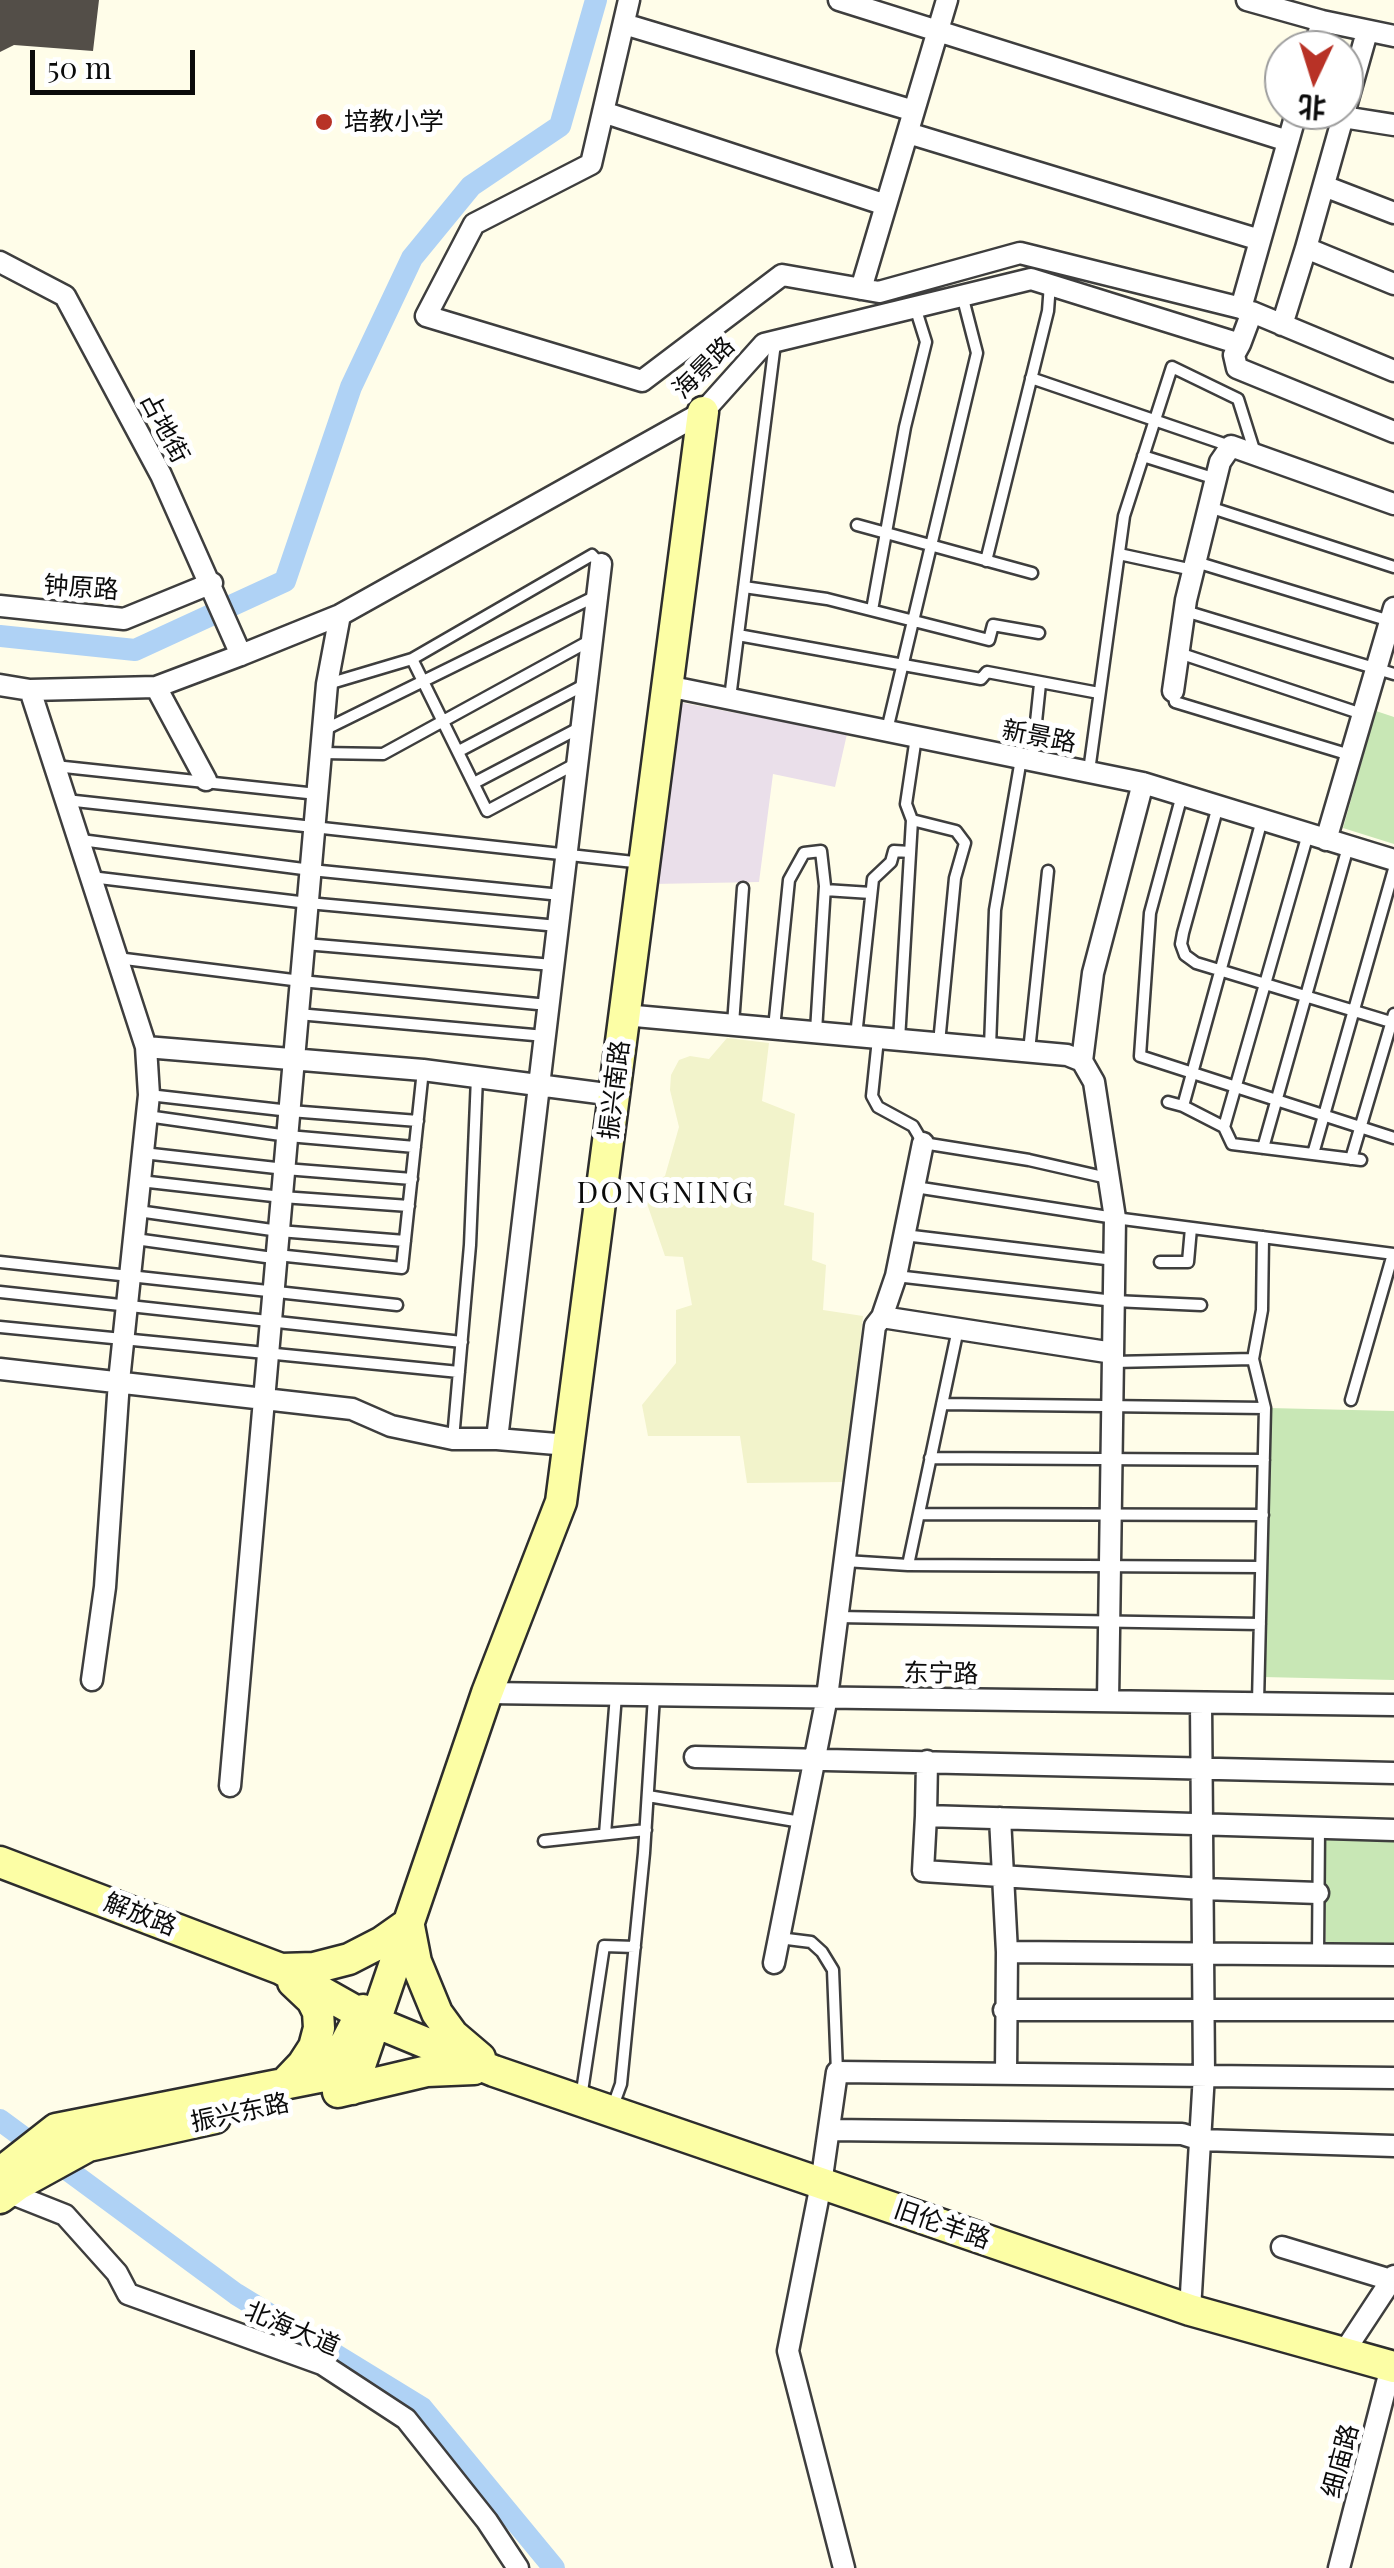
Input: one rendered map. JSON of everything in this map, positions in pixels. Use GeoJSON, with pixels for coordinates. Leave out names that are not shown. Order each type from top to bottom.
{"type":"FeatureCollection","features":[{"type":"Feature","properties":{"kind":"street"},"geometry":{"type":"LineString","coordinates":[[629,0],[591,164],[474,224],[426,316],[642,381],[782,275],[878,292],[1020,253],[1246,310],[1394,370]]}},
{"type":"Feature","properties":{"kind":"street"},"geometry":{"type":"LineString","coordinates":[[839,0],[1288,141]]}},
{"type":"Feature","properties":{"kind":"street"},"geometry":{"type":"LineString","coordinates":[[861,289],[947,0]]}},
{"type":"Feature","properties":{"kind":"street"},"geometry":{"type":"LineString","coordinates":[[1247,0],[1394,36]]}},
{"type":"Feature","properties":{"kind":"street"},"geometry":{"type":"LineString","coordinates":[[1320,30],[1322,21]]}},
{"type":"Feature","properties":{"kind":"street"},"geometry":{"type":"LineString","coordinates":[[624,24],[914,112]]}},
{"type":"Feature","properties":{"kind":"street"},"geometry":{"type":"LineString","coordinates":[[1364,43],[1367,32]]}},
{"type":"Feature","properties":{"kind":"street"},"geometry":{"type":"LineString","coordinates":[[603,112],[886,204]]}},
{"type":"Feature","properties":{"kind":"street"},"geometry":{"type":"LineString","coordinates":[[1364,120],[1394,125]]}},
{"type":"Feature","properties":{"kind":"street"},"geometry":{"type":"LineString","coordinates":[[1291,130],[1260,240],[1240,344],[1234,355],[1237,368],[1394,432]]}},
{"type":"Feature","properties":{"kind":"street"},"geometry":{"type":"LineString","coordinates":[[1282,325],[1339,130]]}},
{"type":"Feature","properties":{"kind":"street"},"geometry":{"type":"LineString","coordinates":[[908,133],[1260,240]]}},
{"type":"Feature","properties":{"kind":"street"},"geometry":{"type":"LineString","coordinates":[[1324,186],[1394,213]]}},
{"type":"Feature","properties":{"kind":"street"},"geometry":{"type":"LineString","coordinates":[[1306,248],[1394,284]]}},
{"type":"Feature","properties":{"kind":"street","name":"占地街"},"geometry":{"type":"LineString","coordinates":[[0,262],[65,296],[162,475],[241,655]]}},
{"type":"Feature","properties":{"kind":"street","name":"海景路"},"geometry":{"type":"LineString","coordinates":[[0,685],[30,690],[156,687],[340,614],[703,412],[764,344],[775,340],[1031,279],[1240,344]]}},
{"type":"Feature","properties":{"kind":"street","name":"振兴南路"},"geometry":{"type":"LineString","coordinates":[[341,2082],[409,1923],[486,1693],[561,1502],[703,412]]}},
{"type":"Feature","properties":{"kind":"street"},"geometry":{"type":"LineString","coordinates":[[1173,692],[1194,566],[1220,462],[1230,446],[1394,504]]}},
{"type":"Feature","properties":{"kind":"street"},"geometry":{"type":"LineString","coordinates":[[496,1438],[601,564]]}},
{"type":"Feature","properties":{"kind":"street","name":"钟原路"},"geometry":{"type":"LineString","coordinates":[[0,606],[124,619],[216,593]]}},
{"type":"Feature","properties":{"kind":"street"},"geometry":{"type":"LineString","coordinates":[[230,1786],[327,684],[340,614]]}},
{"type":"Feature","properties":{"kind":"street"},"geometry":{"type":"LineString","coordinates":[[1317,837],[1351,756],[1363,714],[1385,671],[1393,617]]}},
{"type":"Feature","properties":{"kind":"street","name":"新景路"},"geometry":{"type":"LineString","coordinates":[[667,686],[1143,783],[1394,860]]}},
{"type":"Feature","properties":{"kind":"street"},"geometry":{"type":"LineString","coordinates":[[156,687],[206,780]]}},
{"type":"Feature","properties":{"kind":"street"},"geometry":{"type":"LineString","coordinates":[[30,690],[146,1046],[148,1105],[119,1381],[105,1587],[92,1680]]}},
{"type":"Feature","properties":{"kind":"street"},"geometry":{"type":"LineString","coordinates":[[1108,1701],[1115,1218],[1094,1082],[1082,1061],[1093,973],[1143,783]]}},
{"type":"Feature","properties":{"kind":"street"},"geometry":{"type":"LineString","coordinates":[[624,1015],[1067,1055],[1082,1061]]}},
{"type":"Feature","properties":{"kind":"street"},"geometry":{"type":"LineString","coordinates":[[146,1046],[423,1070],[614,1095]]}},
{"type":"Feature","properties":{"kind":"street"},"geometry":{"type":"LineString","coordinates":[[774,1963],[827,1698],[875,1326],[882,1318],[896,1276],[923,1143]]}},
{"type":"Feature","properties":{"kind":"street"},"geometry":{"type":"LineString","coordinates":[[882,1318],[1113,1358]]}},
{"type":"Feature","properties":{"kind":"street"},"geometry":{"type":"LineString","coordinates":[[0,1369],[352,1409],[391,1426],[453,1439],[496,1438],[568,1445]]}},
{"type":"Feature","properties":{"kind":"street","name":"东宁路"},"geometry":{"type":"LineString","coordinates":[[486,1693],[1394,1705]]}},
{"type":"Feature","properties":{"kind":"street"},"geometry":{"type":"LineString","coordinates":[[1190,2310],[1204,2074],[1201,1703]]}},
{"type":"Feature","properties":{"kind":"street"},"geometry":{"type":"LineString","coordinates":[[696,1757],[1394,1773]]}},
{"type":"Feature","properties":{"kind":"street"},"geometry":{"type":"LineString","coordinates":[[927,1761],[922,1871],[1318,1893]]}},
{"type":"Feature","properties":{"kind":"street"},"geometry":{"type":"LineString","coordinates":[[926,1816],[1394,1830]]}},
{"type":"Feature","properties":{"kind":"street"},"geometry":{"type":"LineString","coordinates":[[1000,1818],[1007,1952],[1006,2073]]}},
{"type":"Feature","properties":{"kind":"street","name":"解放路"},"geometry":{"type":"LineString","coordinates":[[0,1862],[280,1969],[368,2018],[494,2071]]}},
{"type":"Feature","properties":{"kind":"street"},"geometry":{"type":"LineString","coordinates":[[280,1969],[314,1968],[349,1959],[409,1923],[416,1962],[437,2013],[454,2035],[494,2071]]}},
{"type":"Feature","properties":{"kind":"street"},"geometry":{"type":"LineString","coordinates":[[1007,1952],[1394,1955]]}},
{"type":"Feature","properties":{"kind":"street"},"geometry":{"type":"LineString","coordinates":[[280,1969],[312,2000],[319,2028],[314,2047],[283,2084]]}},
{"type":"Feature","properties":{"kind":"street"},"geometry":{"type":"LineString","coordinates":[[1004,2010],[1394,2010]]}},
{"type":"Feature","properties":{"kind":"street","name":"振兴东路"},"geometry":{"type":"LineString","coordinates":[[4,2182],[56,2129],[283,2084],[341,2082],[458,2068],[494,2071]]}},
{"type":"Feature","properties":{"kind":"street","name":"旧伦羊路"},"geometry":{"type":"LineString","coordinates":[[494,2071],[1190,2310],[1393,2367]]}},
{"type":"Feature","properties":{"kind":"street"},"geometry":{"type":"LineString","coordinates":[[844,2568],[788,2351],[822,2184],[837,2072],[1394,2078]]}},
{"type":"Feature","properties":{"kind":"street","name":"振兴东路"},"geometry":{"type":"LineString","coordinates":[[4,2182],[88,2146],[341,2082]]}},
{"type":"Feature","properties":{"kind":"street"},"geometry":{"type":"LineString","coordinates":[[828,2130],[1182,2134],[1201,2140],[1394,2146]]}},
{"type":"Feature","properties":{"kind":"street","name":"北海大道"},"geometry":{"type":"LineString","coordinates":[[4,2182],[64,2215],[117,2273],[128,2294],[322,2364],[406,2419],[487,2521],[518,2568]]}},
{"type":"Feature","properties":{"kind":"street"},"geometry":{"type":"LineString","coordinates":[[1282,2247],[1393,2278],[1344,2352]]}},
{"type":"Feature","properties":{"kind":"street","name":"细庙路"},"geometry":{"type":"LineString","coordinates":[[1339,2568],[1393,2367]]}},
{"type":"Feature","properties":{"kind":"lane"},"geometry":{"type":"LineString","coordinates":[[986,561],[1048,311],[1050,284]]}},
{"type":"Feature","properties":{"kind":"lane"},"geometry":{"type":"LineString","coordinates":[[886,731],[977,353],[962,296]]}},
{"type":"Feature","properties":{"kind":"lane"},"geometry":{"type":"LineString","coordinates":[[872,610],[904,428],[926,342],[915,307]]}},
{"type":"Feature","properties":{"kind":"lane"},"geometry":{"type":"LineString","coordinates":[[730,699],[775,340]]}},
{"type":"Feature","properties":{"kind":"lane"},"geometry":{"type":"LineString","coordinates":[[1089,772],[1124,516],[1172,368],[1238,399],[1255,455]]}},
{"type":"Feature","properties":{"kind":"lane"},"geometry":{"type":"LineString","coordinates":[[1031,378],[1230,446]]}},
{"type":"Feature","properties":{"kind":"lane"},"geometry":{"type":"LineString","coordinates":[[1143,456],[1216,480]]}},
{"type":"Feature","properties":{"kind":"lane"},"geometry":{"type":"LineString","coordinates":[[1209,507],[1394,568]]}},
{"type":"Feature","properties":{"kind":"lane"},"geometry":{"type":"LineString","coordinates":[[857,525],[1032,573]]}},
{"type":"Feature","properties":{"kind":"lane"},"geometry":{"type":"LineString","coordinates":[[1119,554],[1194,566],[1393,617]]}},
{"type":"Feature","properties":{"kind":"lane"},"geometry":{"type":"LineString","coordinates":[[327,684],[412,659],[592,555],[601,564]]}},
{"type":"Feature","properties":{"kind":"lane"},"geometry":{"type":"LineString","coordinates":[[744,587],[826,599],[989,640],[993,625],[1039,633]]}},
{"type":"Feature","properties":{"kind":"lane"},"geometry":{"type":"LineString","coordinates":[[323,730],[597,596]]}},
{"type":"Feature","properties":{"kind":"lane"},"geometry":{"type":"LineString","coordinates":[[1184,610],[1385,671]]}},
{"type":"Feature","properties":{"kind":"lane"},"geometry":{"type":"LineString","coordinates":[[738,636],[981,679],[987,672],[1100,693]]}},
{"type":"Feature","properties":{"kind":"lane"},"geometry":{"type":"LineString","coordinates":[[321,753],[383,754],[592,639]]}},
{"type":"Feature","properties":{"kind":"lane"},"geometry":{"type":"LineString","coordinates":[[1178,652],[1363,714]]}},
{"type":"Feature","properties":{"kind":"lane"},"geometry":{"type":"LineString","coordinates":[[412,659],[486,810],[577,763]]}},
{"type":"Feature","properties":{"kind":"lane"},"geometry":{"type":"LineString","coordinates":[[459,751],[586,684]]}},
{"type":"Feature","properties":{"kind":"lane"},"geometry":{"type":"LineString","coordinates":[[990,1048],[995,910],[1040,684]]}},
{"type":"Feature","properties":{"kind":"lane"},"geometry":{"type":"LineString","coordinates":[[1173,692],[1175,702],[1351,756]]}},
{"type":"Feature","properties":{"kind":"lane"},"geometry":{"type":"LineString","coordinates":[[474,783],[582,726]]}},
{"type":"Feature","properties":{"kind":"lane"},"geometry":{"type":"LineString","coordinates":[[916,737],[906,804],[912,820],[910,852],[889,1039],[872,1096],[878,1107],[913,1126],[923,1143],[1109,1178]]}},
{"type":"Feature","properties":{"kind":"lane"},"geometry":{"type":"LineString","coordinates":[[54,766],[318,794]]}},
{"type":"Feature","properties":{"kind":"lane"},"geometry":{"type":"LineString","coordinates":[[1182,794],[1150,913],[1140,1056],[1394,1138]]}},
{"type":"Feature","properties":{"kind":"lane"},"geometry":{"type":"LineString","coordinates":[[66,800],[644,863]]}},
{"type":"Feature","properties":{"kind":"lane"},"geometry":{"type":"LineString","coordinates":[[1168,1102],[1224,1128],[1232,1144],[1356,1160],[1360,1127],[1393,1020],[1188,958],[1181,944],[1218,805]]}},
{"type":"Feature","properties":{"kind":"lane"},"geometry":{"type":"LineString","coordinates":[[1183,1106],[1263,819]]}},
{"type":"Feature","properties":{"kind":"lane"},"geometry":{"type":"LineString","coordinates":[[912,820],[956,831],[965,843],[956,878],[938,1044]]}},
{"type":"Feature","properties":{"kind":"lane"},"geometry":{"type":"LineString","coordinates":[[1224,1128],[1265,984],[1317,837]]}},
{"type":"Feature","properties":{"kind":"lane"},"geometry":{"type":"LineString","coordinates":[[79,840],[311,870],[561,895]]}},
{"type":"Feature","properties":{"kind":"lane"},"geometry":{"type":"LineString","coordinates":[[1263,1148],[1348,847]]}},
{"type":"Feature","properties":{"kind":"lane"},"geometry":{"type":"LineString","coordinates":[[774,1029],[789,880],[804,853],[821,851],[825,890],[816,1032]]}},
{"type":"Feature","properties":{"kind":"lane"},"geometry":{"type":"LineString","coordinates":[[856,1036],[873,879],[891,862],[894,851],[910,852]]}},
{"type":"Feature","properties":{"kind":"lane"},"geometry":{"type":"LineString","coordinates":[[1313,1154],[1394,869]]}},
{"type":"Feature","properties":{"kind":"lane"},"geometry":{"type":"LineString","coordinates":[[1029,1052],[1048,871]]}},
{"type":"Feature","properties":{"kind":"lane"},"geometry":{"type":"LineString","coordinates":[[91,877],[308,903],[558,926]]}},
{"type":"Feature","properties":{"kind":"lane"},"geometry":{"type":"LineString","coordinates":[[733,1025],[743,888]]}},
{"type":"Feature","properties":{"kind":"lane"},"geometry":{"type":"LineString","coordinates":[[825,890],[871,893]]}},
{"type":"Feature","properties":{"kind":"lane"},"geometry":{"type":"LineString","coordinates":[[304,944],[553,965]]}},
{"type":"Feature","properties":{"kind":"lane"},"geometry":{"type":"LineString","coordinates":[[117,958],[301,982],[548,1004]]}},
{"type":"Feature","properties":{"kind":"lane"},"geometry":{"type":"LineString","coordinates":[[298,1014],[545,1036]]}},
{"type":"Feature","properties":{"kind":"lane"},"geometry":{"type":"LineString","coordinates":[[134,1238],[273,1258],[277,1255],[402,1268],[423,1070]]}},
{"type":"Feature","properties":{"kind":"lane"},"geometry":{"type":"LineString","coordinates":[[453,1439],[470,1246],[477,1078]]}},
{"type":"Feature","properties":{"kind":"lane"},"geometry":{"type":"LineString","coordinates":[[148,1105],[418,1121]]}},
{"type":"Feature","properties":{"kind":"lane"},"geometry":{"type":"LineString","coordinates":[[148,1105],[288,1136],[415,1147]]}},
{"type":"Feature","properties":{"kind":"lane"},"geometry":{"type":"LineString","coordinates":[[143,1153],[412,1178]]}},
{"type":"Feature","properties":{"kind":"lane"},"geometry":{"type":"LineString","coordinates":[[140,1181],[409,1206]]}},
{"type":"Feature","properties":{"kind":"lane"},"geometry":{"type":"LineString","coordinates":[[914,1187],[1394,1254],[1351,1400]]}},
{"type":"Feature","properties":{"kind":"lane"},"geometry":{"type":"LineString","coordinates":[[137,1211],[279,1231],[405,1241]]}},
{"type":"Feature","properties":{"kind":"lane"},"geometry":{"type":"LineString","coordinates":[[1160,1262],[1188,1262],[1192,1228]]}},
{"type":"Feature","properties":{"kind":"lane"},"geometry":{"type":"LineString","coordinates":[[904,1235],[1115,1260]]}},
{"type":"Feature","properties":{"kind":"lane"},"geometry":{"type":"LineString","coordinates":[[1258,1704],[1264,1408],[1253,1360],[1262,1310],[1263,1237]]}},
{"type":"Feature","properties":{"kind":"lane"},"geometry":{"type":"LineString","coordinates":[[0,1262],[398,1305]]}},
{"type":"Feature","properties":{"kind":"lane"},"geometry":{"type":"LineString","coordinates":[[896,1276],[1114,1302],[1201,1305]]}},
{"type":"Feature","properties":{"kind":"lane"},"geometry":{"type":"LineString","coordinates":[[0,1292],[462,1342]]}},
{"type":"Feature","properties":{"kind":"lane"},"geometry":{"type":"LineString","coordinates":[[0,1327],[459,1372]]}},
{"type":"Feature","properties":{"kind":"lane"},"geometry":{"type":"LineString","coordinates":[[908,1565],[958,1329]]}},
{"type":"Feature","properties":{"kind":"lane"},"geometry":{"type":"LineString","coordinates":[[1113,1358],[1253,1360]]}},
{"type":"Feature","properties":{"kind":"lane"},"geometry":{"type":"LineString","coordinates":[[942,1404],[1264,1408]]}},
{"type":"Feature","properties":{"kind":"lane"},"geometry":{"type":"LineString","coordinates":[[930,1458],[1264,1460]]}},
{"type":"Feature","properties":{"kind":"lane"},"geometry":{"type":"LineString","coordinates":[[919,1514],[1262,1515]]}},
{"type":"Feature","properties":{"kind":"lane"},"geometry":{"type":"LineString","coordinates":[[845,1561],[908,1565],[1261,1567]]}},
{"type":"Feature","properties":{"kind":"lane"},"geometry":{"type":"LineString","coordinates":[[837,1617],[1260,1624]]}},
{"type":"Feature","properties":{"kind":"lane"},"geometry":{"type":"LineString","coordinates":[[605,1834],[616,1695]]}},
{"type":"Feature","properties":{"kind":"lane"},"geometry":{"type":"LineString","coordinates":[[612,2111],[621,2084],[635,1947],[654,1695]]}},
{"type":"Feature","properties":{"kind":"lane"},"geometry":{"type":"LineString","coordinates":[[648,1796],[802,1822]]}},
{"type":"Feature","properties":{"kind":"lane"},"geometry":{"type":"LineString","coordinates":[[1318,1828],[1318,1954]]}},
{"type":"Feature","properties":{"kind":"lane"},"geometry":{"type":"LineString","coordinates":[[544,1841],[646,1830]]}},
{"type":"Feature","properties":{"kind":"lane"},"geometry":{"type":"LineString","coordinates":[[779,1938],[810,1942],[833,1970],[837,2072]]}},
{"type":"Feature","properties":{"kind":"lane"},"geometry":{"type":"LineString","coordinates":[[580,2100],[604,1946],[635,1947]]}},
{"type":"Feature","properties":{"kind":"shaded area"},"geometry":{"type":"Polygon","coordinates":[[[673,701],[847,734],[835,787],[773,774],[759,882],[653,884],[673,701]]]}},
{"type":"Feature","properties":{"kind":"green space"},"geometry":{"type":"Polygon","coordinates":[[[1376,711],[1394,717],[1394,844],[1343,828],[1376,711]]]}},
{"type":"Feature","properties":{"kind":"green space"},"geometry":{"type":"Polygon","coordinates":[[[727,1038],[769,1043],[762,1101],[795,1114],[784,1205],[814,1213],[812,1260],[826,1265],[823,1310],[863,1316],[845,1482],[747,1483],[740,1436],[648,1436],[642,1405],[676,1363],[676,1310],[692,1305],[683,1257],[665,1256],[642,1189],[665,1176],[679,1127],[670,1090],[671,1075],[679,1060],[690,1056],[709,1059],[727,1038]]]}},
{"type":"Feature","properties":{"kind":"green space"},"geometry":{"type":"Polygon","coordinates":[[[1269,1408],[1394,1411],[1394,1680],[1263,1677],[1269,1408]]]}},
{"type":"Feature","properties":{"kind":"green space"},"geometry":{"type":"Polygon","coordinates":[[[1325,1836],[1394,1836],[1394,1947],[1326,1948],[1325,1836]]]}},
{"type":"Feature","properties":{"kind":"building"},"geometry":{"type":"Polygon","coordinates":[[[0,0],[99,0],[93,51],[14,45],[0,52],[0,0]]]}},
{"type":"Feature","properties":{"kind":"waterway"},"geometry":{"type":"LineString","coordinates":[[0,636],[135,650],[285,581],[351,387],[412,258],[471,186],[560,126],[596,0]]}},
{"type":"Feature","properties":{"kind":"waterway"},"geometry":{"type":"LineString","coordinates":[[0,2120],[236,2294],[422,2408],[554,2568]]}},
{"type":"Feature","properties":{"kind":"place","name":"培教小学"},"geometry":{"type":"Point","coordinates":[324,122]}},
{"type":"Feature","properties":{"kind":"district","name":"DONGNING"},"geometry":{"type":"Point","coordinates":[666,1194]}}]}
